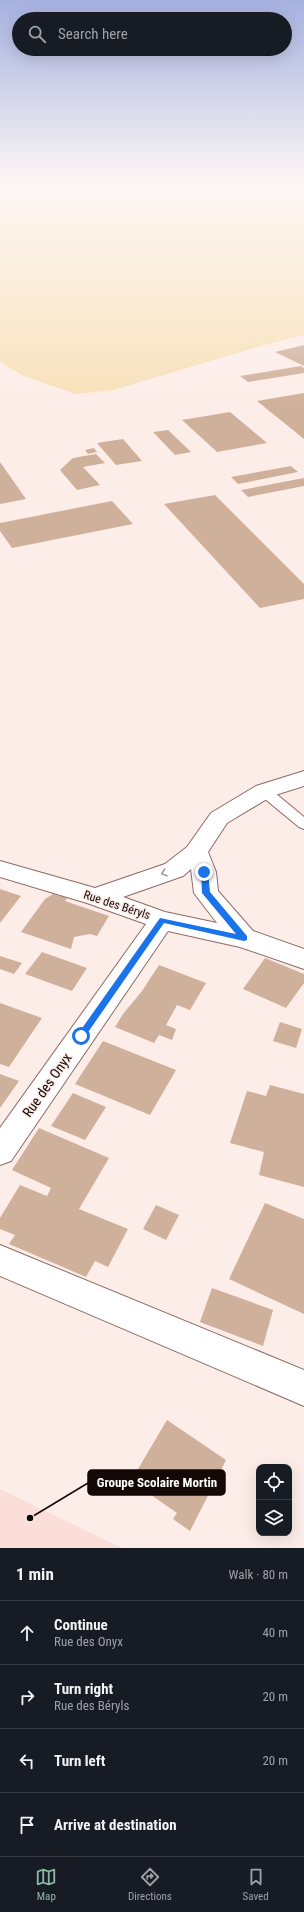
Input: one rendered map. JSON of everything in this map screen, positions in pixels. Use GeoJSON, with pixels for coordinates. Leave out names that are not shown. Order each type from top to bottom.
{"type":"FeatureCollection","features":[{"type":"Feature","properties":{"kind":"street"},"geometry":{"type":"LineString","coordinates":[[96,897],[174,870],[196,852],[219,818],[264,791],[304,778]]}},
{"type":"Feature","properties":{"kind":"street"},"geometry":{"type":"LineString","coordinates":[[196,852],[204,872],[206,893],[244,938]]}},
{"type":"Feature","properties":{"kind":"street","name":"Rue des Béryls"},"geometry":{"type":"LineString","coordinates":[[0,869],[96,897],[162,920],[244,938],[304,959]]}},
{"type":"Feature","properties":{"kind":"street","name":"Rue des Onyx"},"geometry":{"type":"LineString","coordinates":[[0,1152],[162,920]]}},
{"type":"Feature","properties":{"kind":"street"},"geometry":{"type":"LineString","coordinates":[[0,1260],[304,1388]]}},
{"type":"Feature","properties":{"kind":"lane"},"geometry":{"type":"LineString","coordinates":[[264,791],[304,824]]}},
{"type":"Feature","properties":{"kind":"shaded area"},"geometry":{"type":"Polygon","coordinates":[[[0,259],[304,259],[304,335],[264,345],[113,390],[75,394],[24,376],[0,362],[0,259]]]}},
{"type":"Feature","properties":{"kind":"shaded area"},"geometry":{"type":"Polygon","coordinates":[[[0,1489],[122,1548],[0,1548],[0,1489]]]}},
{"type":"Feature","properties":{"kind":"building"},"geometry":{"type":"Polygon","coordinates":[[[304,345],[304,366],[275,352],[304,345]]]}},
{"type":"Feature","properties":{"kind":"building"},"geometry":{"type":"Polygon","coordinates":[[[301,366],[304,368],[304,373],[248,382],[240,376],[301,366]]]}},
{"type":"Feature","properties":{"kind":"building"},"geometry":{"type":"Polygon","coordinates":[[[304,393],[304,439],[257,401],[304,393]]]}},
{"type":"Feature","properties":{"kind":"building"},"geometry":{"type":"Polygon","coordinates":[[[230,412],[267,443],[217,452],[182,420],[230,412]]]}},
{"type":"Feature","properties":{"kind":"building"},"geometry":{"type":"Polygon","coordinates":[[[168,430],[191,452],[175,455],[153,432],[168,430]]]}},
{"type":"Feature","properties":{"kind":"building"},"geometry":{"type":"Polygon","coordinates":[[[123,439],[142,461],[116,465],[97,443],[123,439]]]}},
{"type":"Feature","properties":{"kind":"building"},"geometry":{"type":"Polygon","coordinates":[[[94,448],[97,452],[88,454],[85,450],[94,448]]]}},
{"type":"Feature","properties":{"kind":"building"},"geometry":{"type":"Polygon","coordinates":[[[96,454],[105,463],[83,467],[100,485],[77,490],[60,470],[73,458],[96,454]]]}},
{"type":"Feature","properties":{"kind":"building"},"geometry":{"type":"Polygon","coordinates":[[[0,462],[26,499],[0,504],[0,462]]]}},
{"type":"Feature","properties":{"kind":"building"},"geometry":{"type":"Polygon","coordinates":[[[291,466],[298,472],[238,484],[231,477],[291,466]]]}},
{"type":"Feature","properties":{"kind":"building"},"geometry":{"type":"Polygon","coordinates":[[[304,478],[304,486],[248,497],[241,490],[304,478]]]}},
{"type":"Feature","properties":{"kind":"building"},"geometry":{"type":"Polygon","coordinates":[[[215,495],[304,584],[304,599],[260,608],[164,504],[215,495]]]}},
{"type":"Feature","properties":{"kind":"building"},"geometry":{"type":"Polygon","coordinates":[[[112,501],[133,524],[12,548],[0,531],[0,523],[112,501]]]}},
{"type":"Feature","properties":{"kind":"building"},"geometry":{"type":"Polygon","coordinates":[[[0,889],[21,896],[0,923],[0,889]]]}},
{"type":"Feature","properties":{"kind":"building"},"geometry":{"type":"Polygon","coordinates":[[[53,894],[67,898],[65,901],[109,916],[97,936],[90,934],[74,937],[71,949],[21,932],[45,899],[53,894]]]}},
{"type":"Feature","properties":{"kind":"building"},"geometry":{"type":"Polygon","coordinates":[[[42,952],[87,968],[72,991],[25,974],[42,952]]]}},
{"type":"Feature","properties":{"kind":"building"},"geometry":{"type":"Polygon","coordinates":[[[0,956],[22,963],[14,974],[0,969],[0,956]]]}},
{"type":"Feature","properties":{"kind":"building"},"geometry":{"type":"Polygon","coordinates":[[[265,958],[304,974],[304,983],[286,1008],[243,989],[265,958]]]}},
{"type":"Feature","properties":{"kind":"building"},"geometry":{"type":"Polygon","coordinates":[[[159,965],[206,983],[190,1010],[177,1005],[166,1025],[176,1029],[172,1040],[159,1035],[154,1043],[115,1027],[159,965]]]}},
{"type":"Feature","properties":{"kind":"building"},"geometry":{"type":"Polygon","coordinates":[[[0,1003],[42,1018],[9,1067],[0,1064],[0,1003]]]}},
{"type":"Feature","properties":{"kind":"building"},"geometry":{"type":"Polygon","coordinates":[[[280,1022],[302,1029],[296,1048],[273,1041],[280,1022]]]}},
{"type":"Feature","properties":{"kind":"building"},"geometry":{"type":"Polygon","coordinates":[[[103,1041],[176,1070],[150,1115],[75,1084],[103,1041]]]}},
{"type":"Feature","properties":{"kind":"building"},"geometry":{"type":"Polygon","coordinates":[[[0,1074],[19,1081],[0,1108],[0,1074]]]}},
{"type":"Feature","properties":{"kind":"building"},"geometry":{"type":"Polygon","coordinates":[[[270,1085],[304,1094],[304,1187],[259,1175],[264,1152],[230,1143],[247,1091],[266,1096],[270,1085]]]}},
{"type":"Feature","properties":{"kind":"building"},"geometry":{"type":"Polygon","coordinates":[[[73,1093],[106,1107],[85,1140],[51,1126],[73,1093]]]}},
{"type":"Feature","properties":{"kind":"building"},"geometry":{"type":"Polygon","coordinates":[[[39,1128],[109,1158],[79,1209],[128,1229],[108,1267],[95,1261],[86,1277],[9,1244],[15,1235],[0,1229],[0,1218],[20,1185],[47,1196],[51,1188],[12,1170],[39,1128]]]}},
{"type":"Feature","properties":{"kind":"building"},"geometry":{"type":"Polygon","coordinates":[[[265,1203],[304,1219],[304,1314],[229,1279],[265,1203]]]}},
{"type":"Feature","properties":{"kind":"building"},"geometry":{"type":"Polygon","coordinates":[[[156,1205],[179,1215],[166,1240],[143,1229],[156,1205]]]}},
{"type":"Feature","properties":{"kind":"building"},"geometry":{"type":"Polygon","coordinates":[[[212,1288],[273,1310],[263,1346],[200,1322],[212,1288]]]}},
{"type":"Feature","properties":{"kind":"building"},"geometry":{"type":"Polygon","coordinates":[[[167,1420],[226,1460],[190,1531],[173,1519],[177,1513],[131,1481],[167,1420]]]}},
{"type":"Feature","properties":{"kind":"place","name":"Groupe Scolaire Mortin"},"geometry":{"type":"Point","coordinates":[30,1518]}},
{"type":"Feature","properties":{"kind":"route"},"geometry":{"type":"LineString","coordinates":[[81,1036],[162,920],[244,938],[206,893],[204,872]]}}]}
